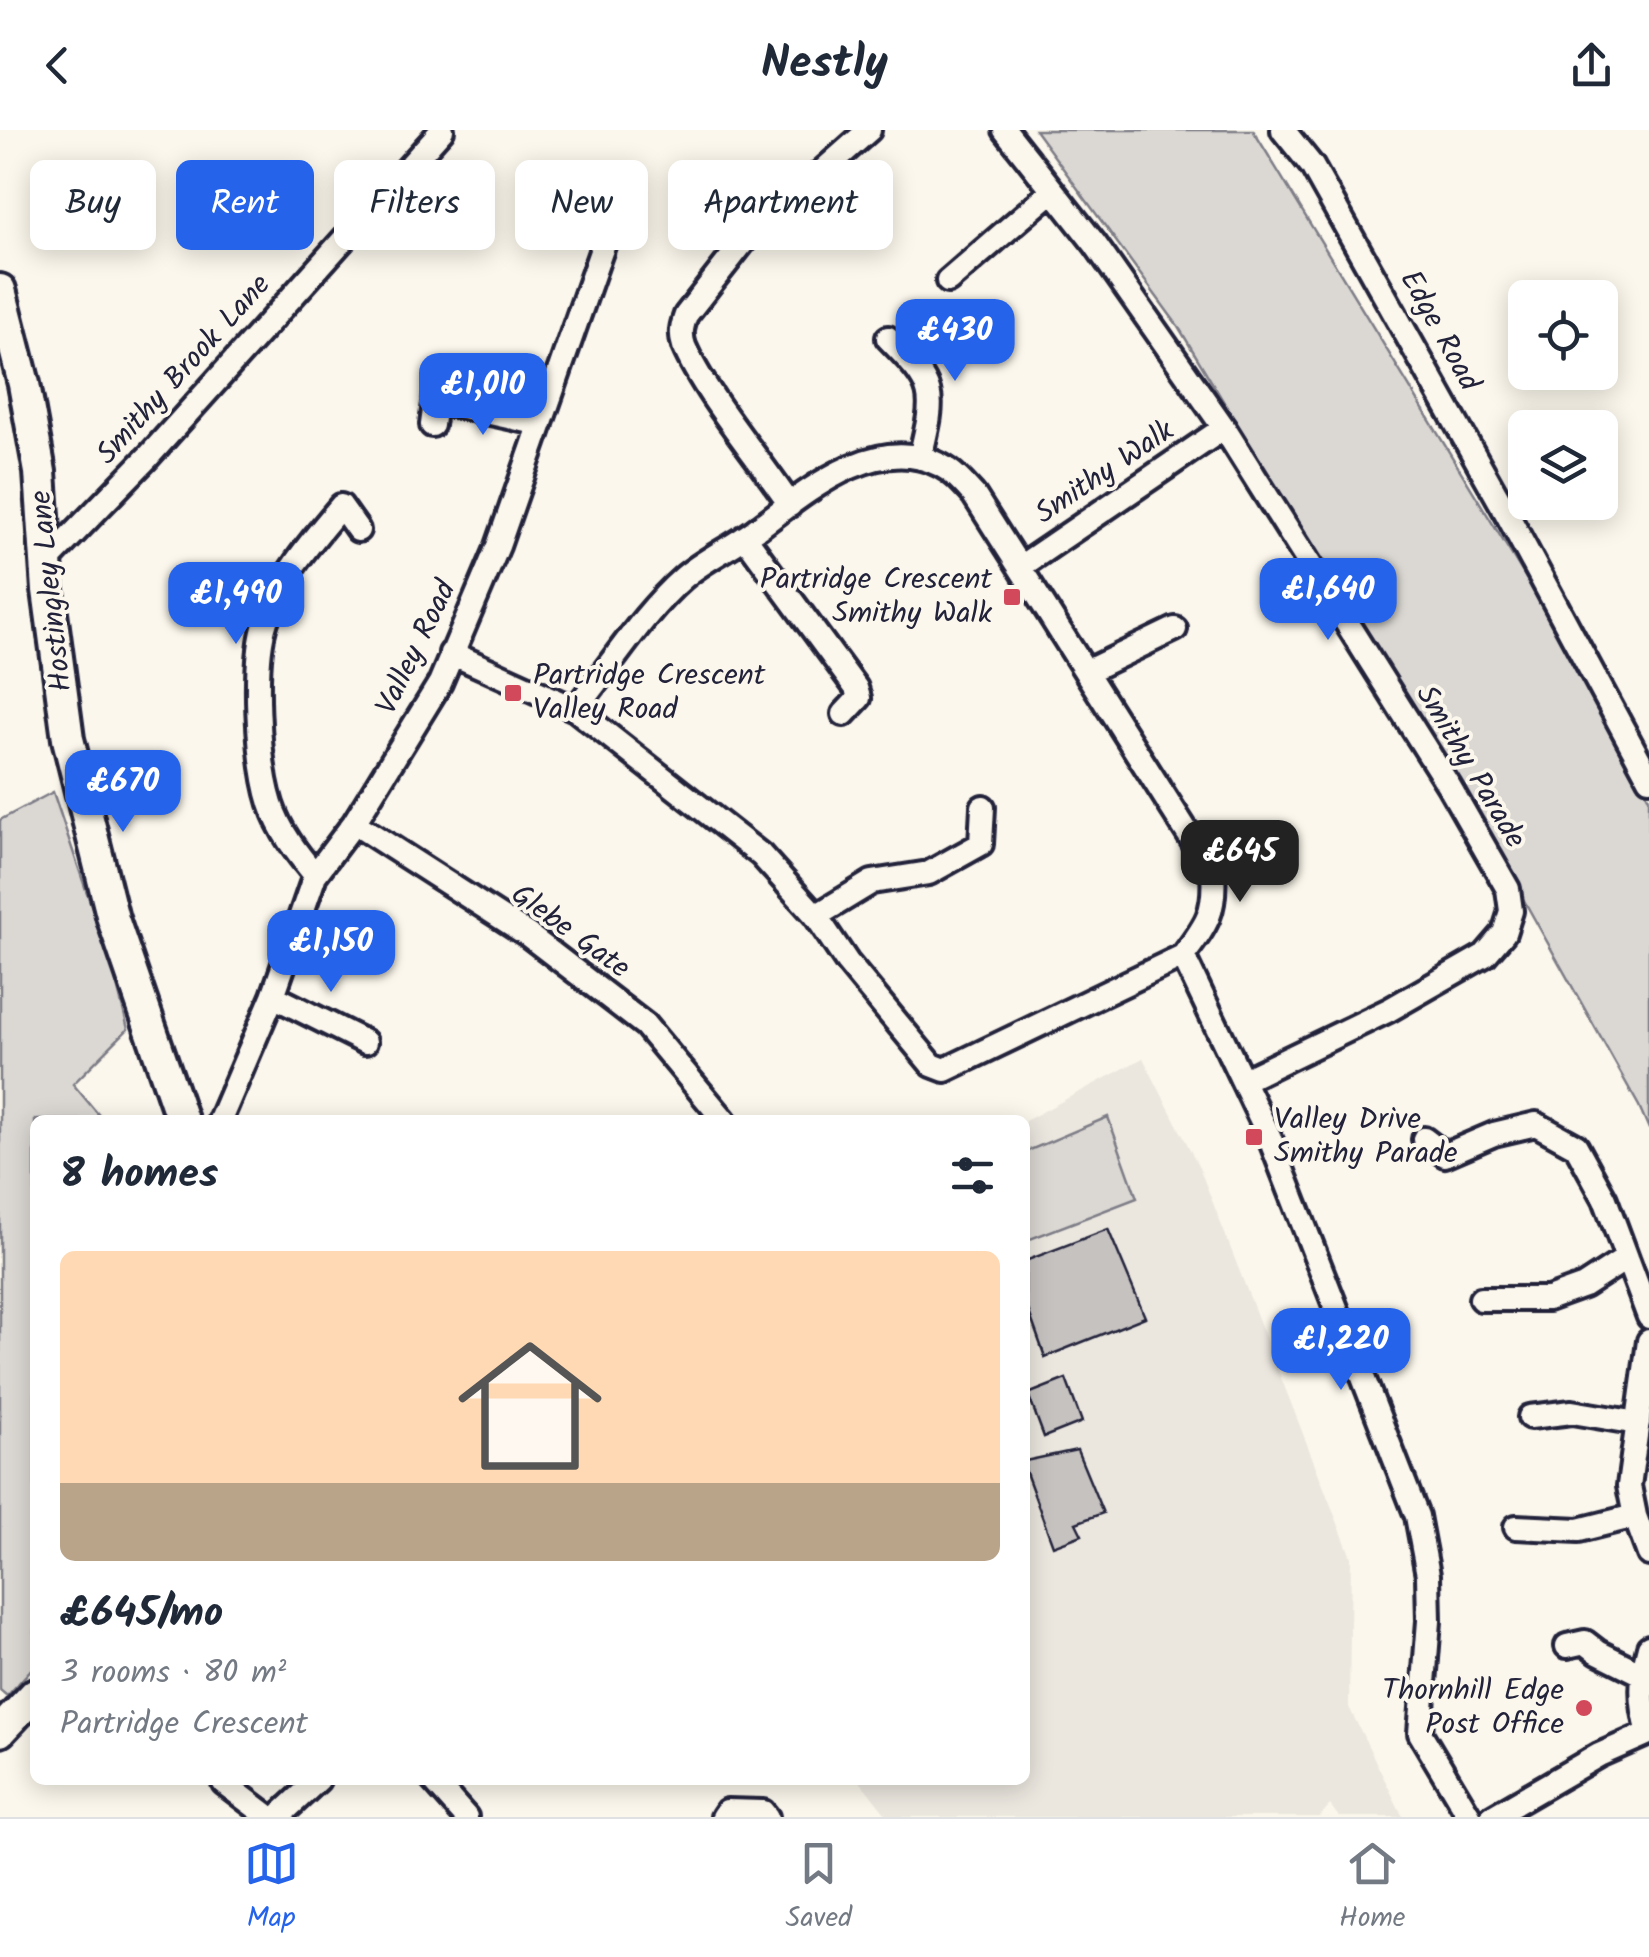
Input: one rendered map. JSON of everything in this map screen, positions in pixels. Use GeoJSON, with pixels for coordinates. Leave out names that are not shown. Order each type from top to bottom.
{"type":"FeatureCollection","features":[{"type":"Feature","properties":{"kind":"main road","name":"Hostingley Lane"},"geometry":{"type":"LineString","coordinates":[[0,290],[40,472],[48,590],[68,738],[113,919],[180,1115]]}},
{"type":"Feature","properties":{"kind":"main road"},"geometry":{"type":"LineString","coordinates":[[0,1732],[30,1699]]}},
{"type":"Feature","properties":{"kind":"street","name":"Smithy Brook Lane"},"geometry":{"type":"LineString","coordinates":[[48,560],[148,457],[442,130]]}},
{"type":"Feature","properties":{"kind":"street"},"geometry":{"type":"LineString","coordinates":[[790,505],[697,367],[683,343],[681,328],[686,315],[763,217],[800,191],[869,130]]}},
{"type":"Feature","properties":{"kind":"street","name":"Smithy Parade"},"geometry":{"type":"LineString","coordinates":[[1005,130],[1096,244],[1224,428],[1449,786],[1508,890],[1510,912],[1504,933],[1485,955],[1389,1010],[1244,1080]]}},
{"type":"Feature","properties":{"kind":"street","name":"Edge Road"},"geometry":{"type":"LineString","coordinates":[[1283,130],[1312,166],[1649,778]]}},
{"type":"Feature","properties":{"kind":"street"},"geometry":{"type":"LineString","coordinates":[[948,281],[1051,192]]}},
{"type":"Feature","properties":{"kind":"street","name":"Valley Road"},"geometry":{"type":"LineString","coordinates":[[222,1115],[273,996],[315,875],[354,823],[440,683],[498,546],[601,250]]}},
{"type":"Feature","properties":{"kind":"street"},"geometry":{"type":"LineString","coordinates":[[888,338],[918,368],[931,394],[932,408],[920,458]]}},
{"type":"Feature","properties":{"kind":"street"},"geometry":{"type":"LineString","coordinates":[[432,426],[436,394],[541,424]]}},
{"type":"Feature","properties":{"kind":"street","name":"Smithy Walk"},"geometry":{"type":"LineString","coordinates":[[1020,567],[1224,428]]}},
{"type":"Feature","properties":{"kind":"street"},"geometry":{"type":"LineString","coordinates":[[451,653],[575,709],[761,855],[816,916],[847,962],[932,1064],[946,1070],[1183,956],[1208,922],[1215,898],[1213,872],[1088,671],[965,485],[939,464],[920,458],[891,458],[842,470],[682,580],[645,619],[575,709]]}},
{"type":"Feature","properties":{"kind":"street"},"geometry":{"type":"LineString","coordinates":[[315,875],[286,838],[270,802],[258,687],[266,621],[300,555],[341,506],[358,530]]}},
{"type":"Feature","properties":{"kind":"street"},"geometry":{"type":"LineString","coordinates":[[745,538],[852,681],[859,698],[844,714]]}},
{"type":"Feature","properties":{"kind":"street"},"geometry":{"type":"LineString","coordinates":[[1088,671],[1175,628]]}},
{"type":"Feature","properties":{"kind":"street"},"geometry":{"type":"LineString","coordinates":[[816,916],[872,882],[928,873],[981,844],[983,807]]}},
{"type":"Feature","properties":{"kind":"street","name":"Glebe Gate"},"geometry":{"type":"LineString","coordinates":[[354,823],[528,935],[645,1024],[720,1115]]}},
{"type":"Feature","properties":{"kind":"street"},"geometry":{"type":"LineString","coordinates":[[1183,956],[1269,1136],[1417,1516],[1428,1574],[1429,1621],[1420,1733],[1470,1817]]}},
{"type":"Feature","properties":{"kind":"street"},"geometry":{"type":"LineString","coordinates":[[273,996],[364,1042]]}},
{"type":"Feature","properties":{"kind":"street"},"geometry":{"type":"LineString","coordinates":[[1445,1154],[1494,1134],[1536,1124],[1576,1146],[1606,1200],[1649,1316]]}},
{"type":"Feature","properties":{"kind":"street"},"geometry":{"type":"LineString","coordinates":[[1424,1139],[1445,1154]]}},
{"type":"Feature","properties":{"kind":"street"},"geometry":{"type":"LineString","coordinates":[[1442,1179],[1445,1154]]}},
{"type":"Feature","properties":{"kind":"street"},"geometry":{"type":"LineString","coordinates":[[1481,1299],[1548,1299],[1584,1286],[1627,1258]]}},
{"type":"Feature","properties":{"kind":"street"},"geometry":{"type":"LineString","coordinates":[[1649,1341],[1629,1486],[1649,1554]]}},
{"type":"Feature","properties":{"kind":"street"},"geometry":{"type":"LineString","coordinates":[[1530,1417],[1572,1412],[1638,1423]]}},
{"type":"Feature","properties":{"kind":"street"},"geometry":{"type":"LineString","coordinates":[[1516,1527],[1578,1530],[1635,1516]]}},
{"type":"Feature","properties":{"kind":"street"},"geometry":{"type":"LineString","coordinates":[[1568,1646],[1585,1642],[1642,1674]]}},
{"type":"Feature","properties":{"kind":"street"},"geometry":{"type":"LineString","coordinates":[[1492,1817],[1599,1755],[1649,1733],[1641,1706],[1642,1674],[1649,1647]]}},
{"type":"Feature","properties":{"kind":"street"},"geometry":{"type":"LineString","coordinates":[[227,1785],[269,1817]]}},
{"type":"Feature","properties":{"kind":"street"},"geometry":{"type":"LineString","coordinates":[[278,1817],[313,1785]]}},
{"type":"Feature","properties":{"kind":"street"},"geometry":{"type":"LineString","coordinates":[[437,1785],[466,1817]]}},
{"type":"Feature","properties":{"kind":"street"},"geometry":{"type":"LineString","coordinates":[[723,1817],[727,1811],[763,1812],[767,1817]]}},
{"type":"Feature","properties":{"kind":"shaded area"},"geometry":{"type":"Polygon","coordinates":[[[1035,130],[1253,130],[1580,667],[1649,798],[1649,1129],[1460,786],[1400,695],[1178,326],[1035,130]]]}},
{"type":"Feature","properties":{"kind":"shaded area"},"geometry":{"type":"Polygon","coordinates":[[[53,792],[113,970],[128,1029],[73,1084],[99,1115],[30,1115],[30,1671],[7,1696],[0,1690],[0,820],[53,792]]]}},
{"type":"Feature","properties":{"kind":"shaded area"},"geometry":{"type":"Polygon","coordinates":[[[1143,1058],[1199,1167],[1351,1557],[1349,1707],[1403,1817],[1339,1817],[1330,1805],[1319,1817],[888,1817],[863,1785],[1030,1785],[1030,1118],[1143,1058]]]}},
{"type":"Feature","properties":{"kind":"shaded area"},"geometry":{"type":"Polygon","coordinates":[[[1108,1117],[1137,1198],[1030,1239],[1030,1150],[1108,1117]]]}},
{"type":"Feature","properties":{"kind":"building"},"geometry":{"type":"Polygon","coordinates":[[[1108,1229],[1145,1317],[1045,1357],[1030,1315],[1030,1259],[1108,1229]]]}},
{"type":"Feature","properties":{"kind":"building"},"geometry":{"type":"Polygon","coordinates":[[[1066,1379],[1082,1422],[1044,1437],[1030,1393],[1066,1379]]]}},
{"type":"Feature","properties":{"kind":"building"},"geometry":{"type":"Polygon","coordinates":[[[1077,1450],[1103,1513],[1076,1523],[1082,1535],[1053,1546],[1030,1484],[1030,1460],[1077,1450]]]}},
{"type":"Feature","properties":{"kind":"place","name":"Partridge Crescent Smithy Walk"},"geometry":{"type":"Point","coordinates":[1012,597]}},
{"type":"Feature","properties":{"kind":"place","name":"Partridge Crescent Valley Road"},"geometry":{"type":"Point","coordinates":[513,693]}},
{"type":"Feature","properties":{"kind":"place","name":"Valley Drive Smithy Parade"},"geometry":{"type":"Point","coordinates":[1254,1137]}},
{"type":"Feature","properties":{"kind":"place","name":"Thornhill Edge Post Office"},"geometry":{"type":"Point","coordinates":[1584,1708]}}]}
